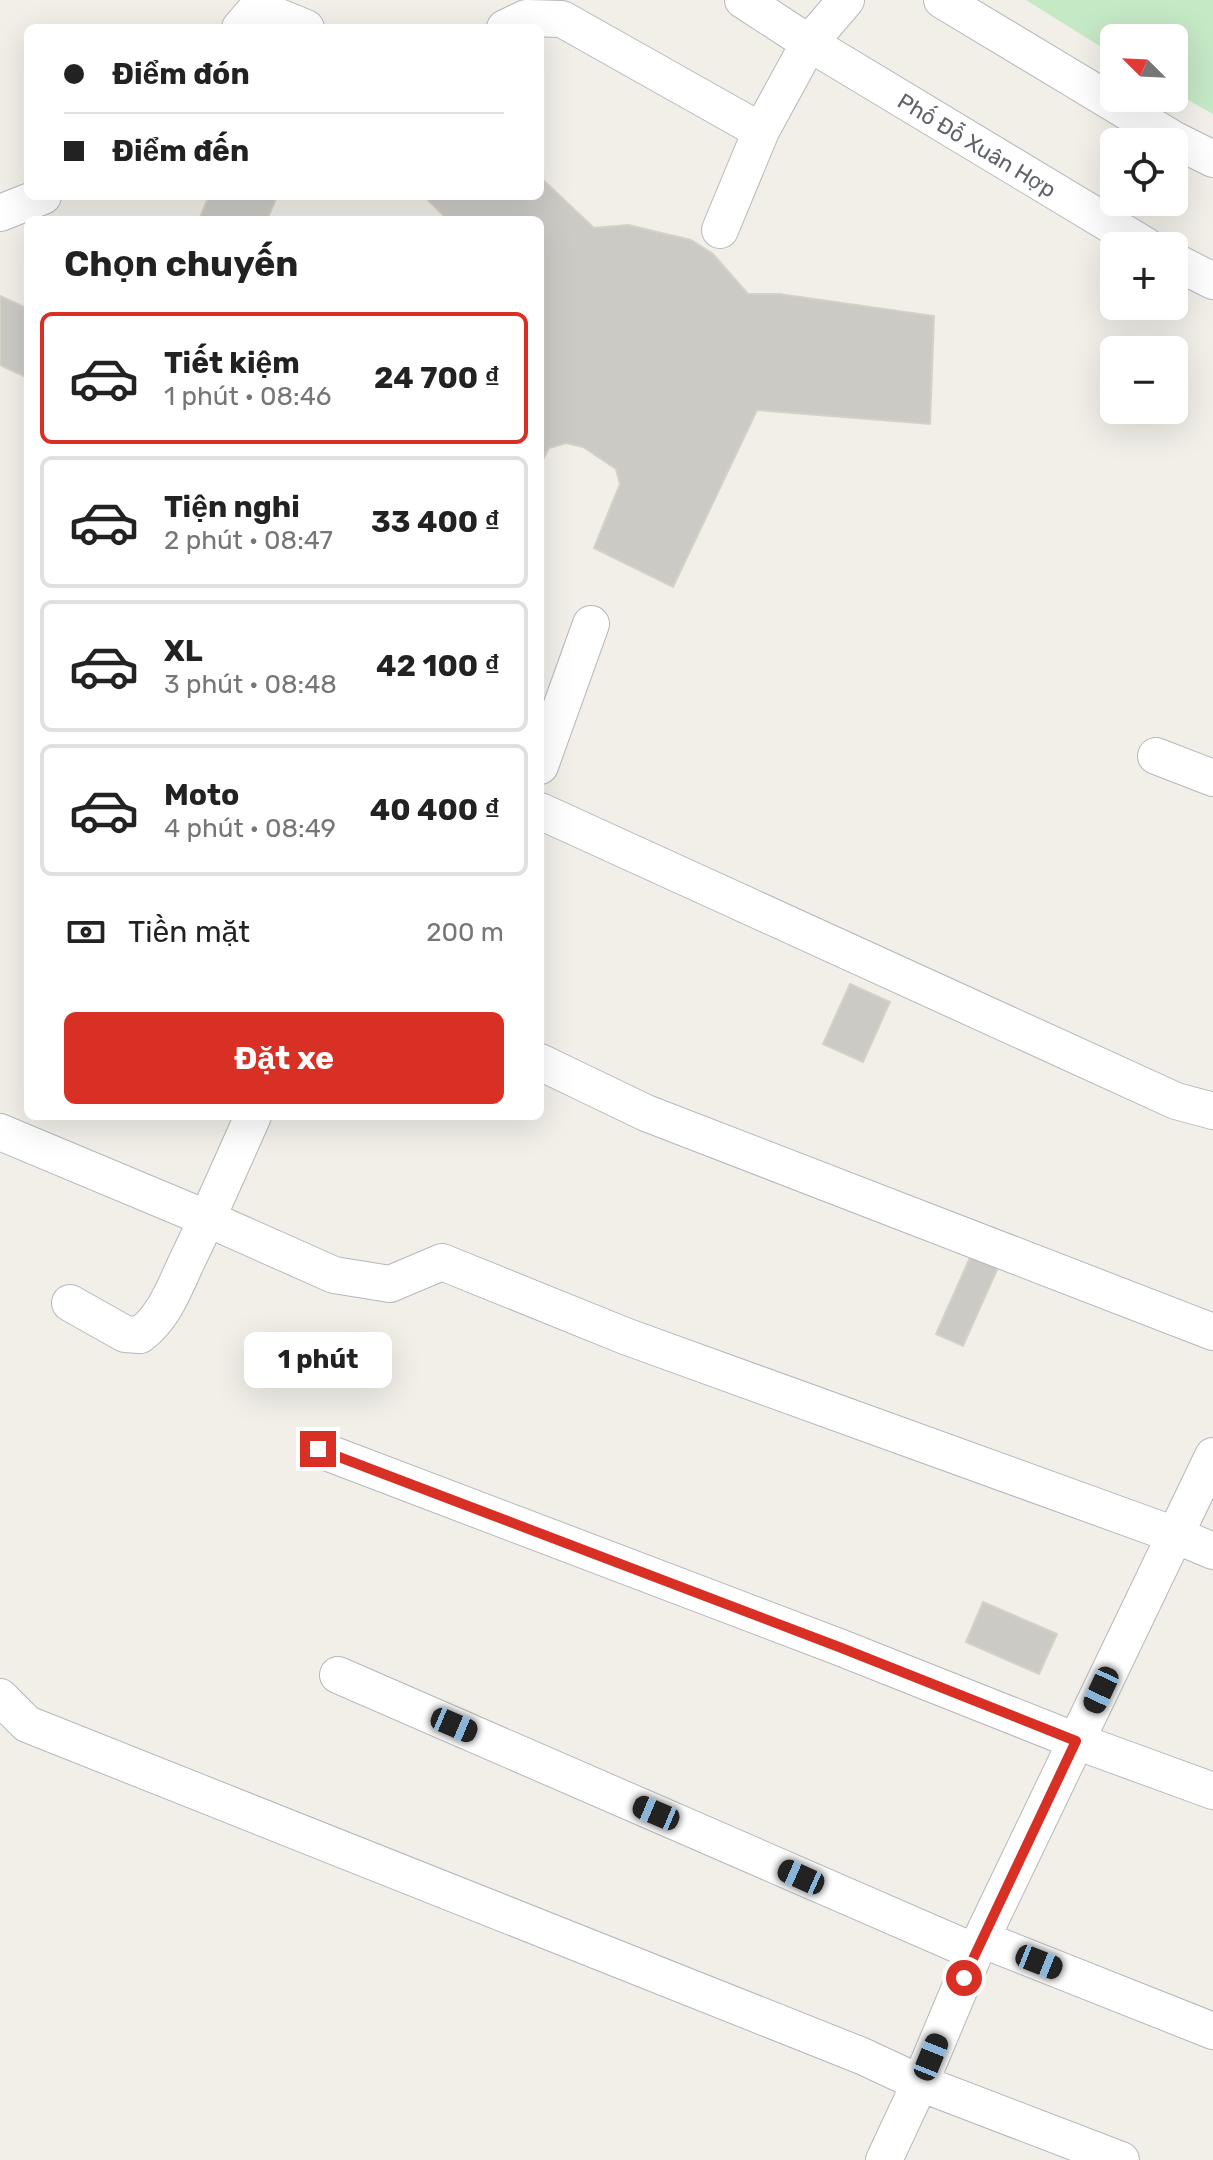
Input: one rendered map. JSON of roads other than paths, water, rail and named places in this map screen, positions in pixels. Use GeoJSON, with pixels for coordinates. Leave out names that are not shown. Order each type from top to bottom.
{"type":"FeatureCollection","features":[{"type":"Feature","properties":{"kind":"street","name":"Phố Đỗ Xuân Hợp"},"geometry":{"type":"LineString","coordinates":[[743,0],[1123,232]]}},
{"type":"Feature","properties":{"kind":"street"},"geometry":{"type":"LineString","coordinates":[[720,230],[761,131],[809,43],[846,0]]}},
{"type":"Feature","properties":{"kind":"street"},"geometry":{"type":"LineString","coordinates":[[942,0],[1173,139],[1213,159]]}},
{"type":"Feature","properties":{"kind":"street"},"geometry":{"type":"LineString","coordinates":[[243,24],[252,14],[279,17],[296,24]]}},
{"type":"Feature","properties":{"kind":"street"},"geometry":{"type":"LineString","coordinates":[[513,24],[526,18],[562,19],[761,131]]}},
{"type":"Feature","properties":{"kind":"street"},"geometry":{"type":"LineString","coordinates":[[0,213],[33,200]]}},
{"type":"Feature","properties":{"kind":"street"},"geometry":{"type":"LineString","coordinates":[[1188,268],[1213,281]]}},
{"type":"Feature","properties":{"kind":"street"},"geometry":{"type":"LineString","coordinates":[[544,755],[591,624]]}},
{"type":"Feature","properties":{"kind":"street"},"geometry":{"type":"LineString","coordinates":[[1156,756],[1213,778]]}},
{"type":"Feature","properties":{"kind":"street"},"geometry":{"type":"LineString","coordinates":[[544,813],[1176,1101],[1213,1111]]}},
{"type":"Feature","properties":{"kind":"street"},"geometry":{"type":"LineString","coordinates":[[544,1064],[646,1113],[1213,1332]]}},
{"type":"Feature","properties":{"kind":"street"},"geometry":{"type":"LineString","coordinates":[[70,1303],[125,1334],[140,1335],[153,1325],[208,1219],[251,1120]]}},
{"type":"Feature","properties":{"kind":"street"},"geometry":{"type":"LineString","coordinates":[[0,1132],[334,1275],[390,1284],[442,1262],[625,1336],[1213,1551]]}},
{"type":"Feature","properties":{"kind":"street"},"geometry":{"type":"LineString","coordinates":[[318,1449],[1213,1791]]}},
{"type":"Feature","properties":{"kind":"street"},"geometry":{"type":"LineString","coordinates":[[884,2160],[978,1946],[1213,1456]]}},
{"type":"Feature","properties":{"kind":"street"},"geometry":{"type":"LineString","coordinates":[[338,1675],[978,1946],[1213,2031]]}},
{"type":"Feature","properties":{"kind":"street"},"geometry":{"type":"LineString","coordinates":[[0,1697],[27,1724],[862,2056],[920,2083],[1121,2160]]}}]}
